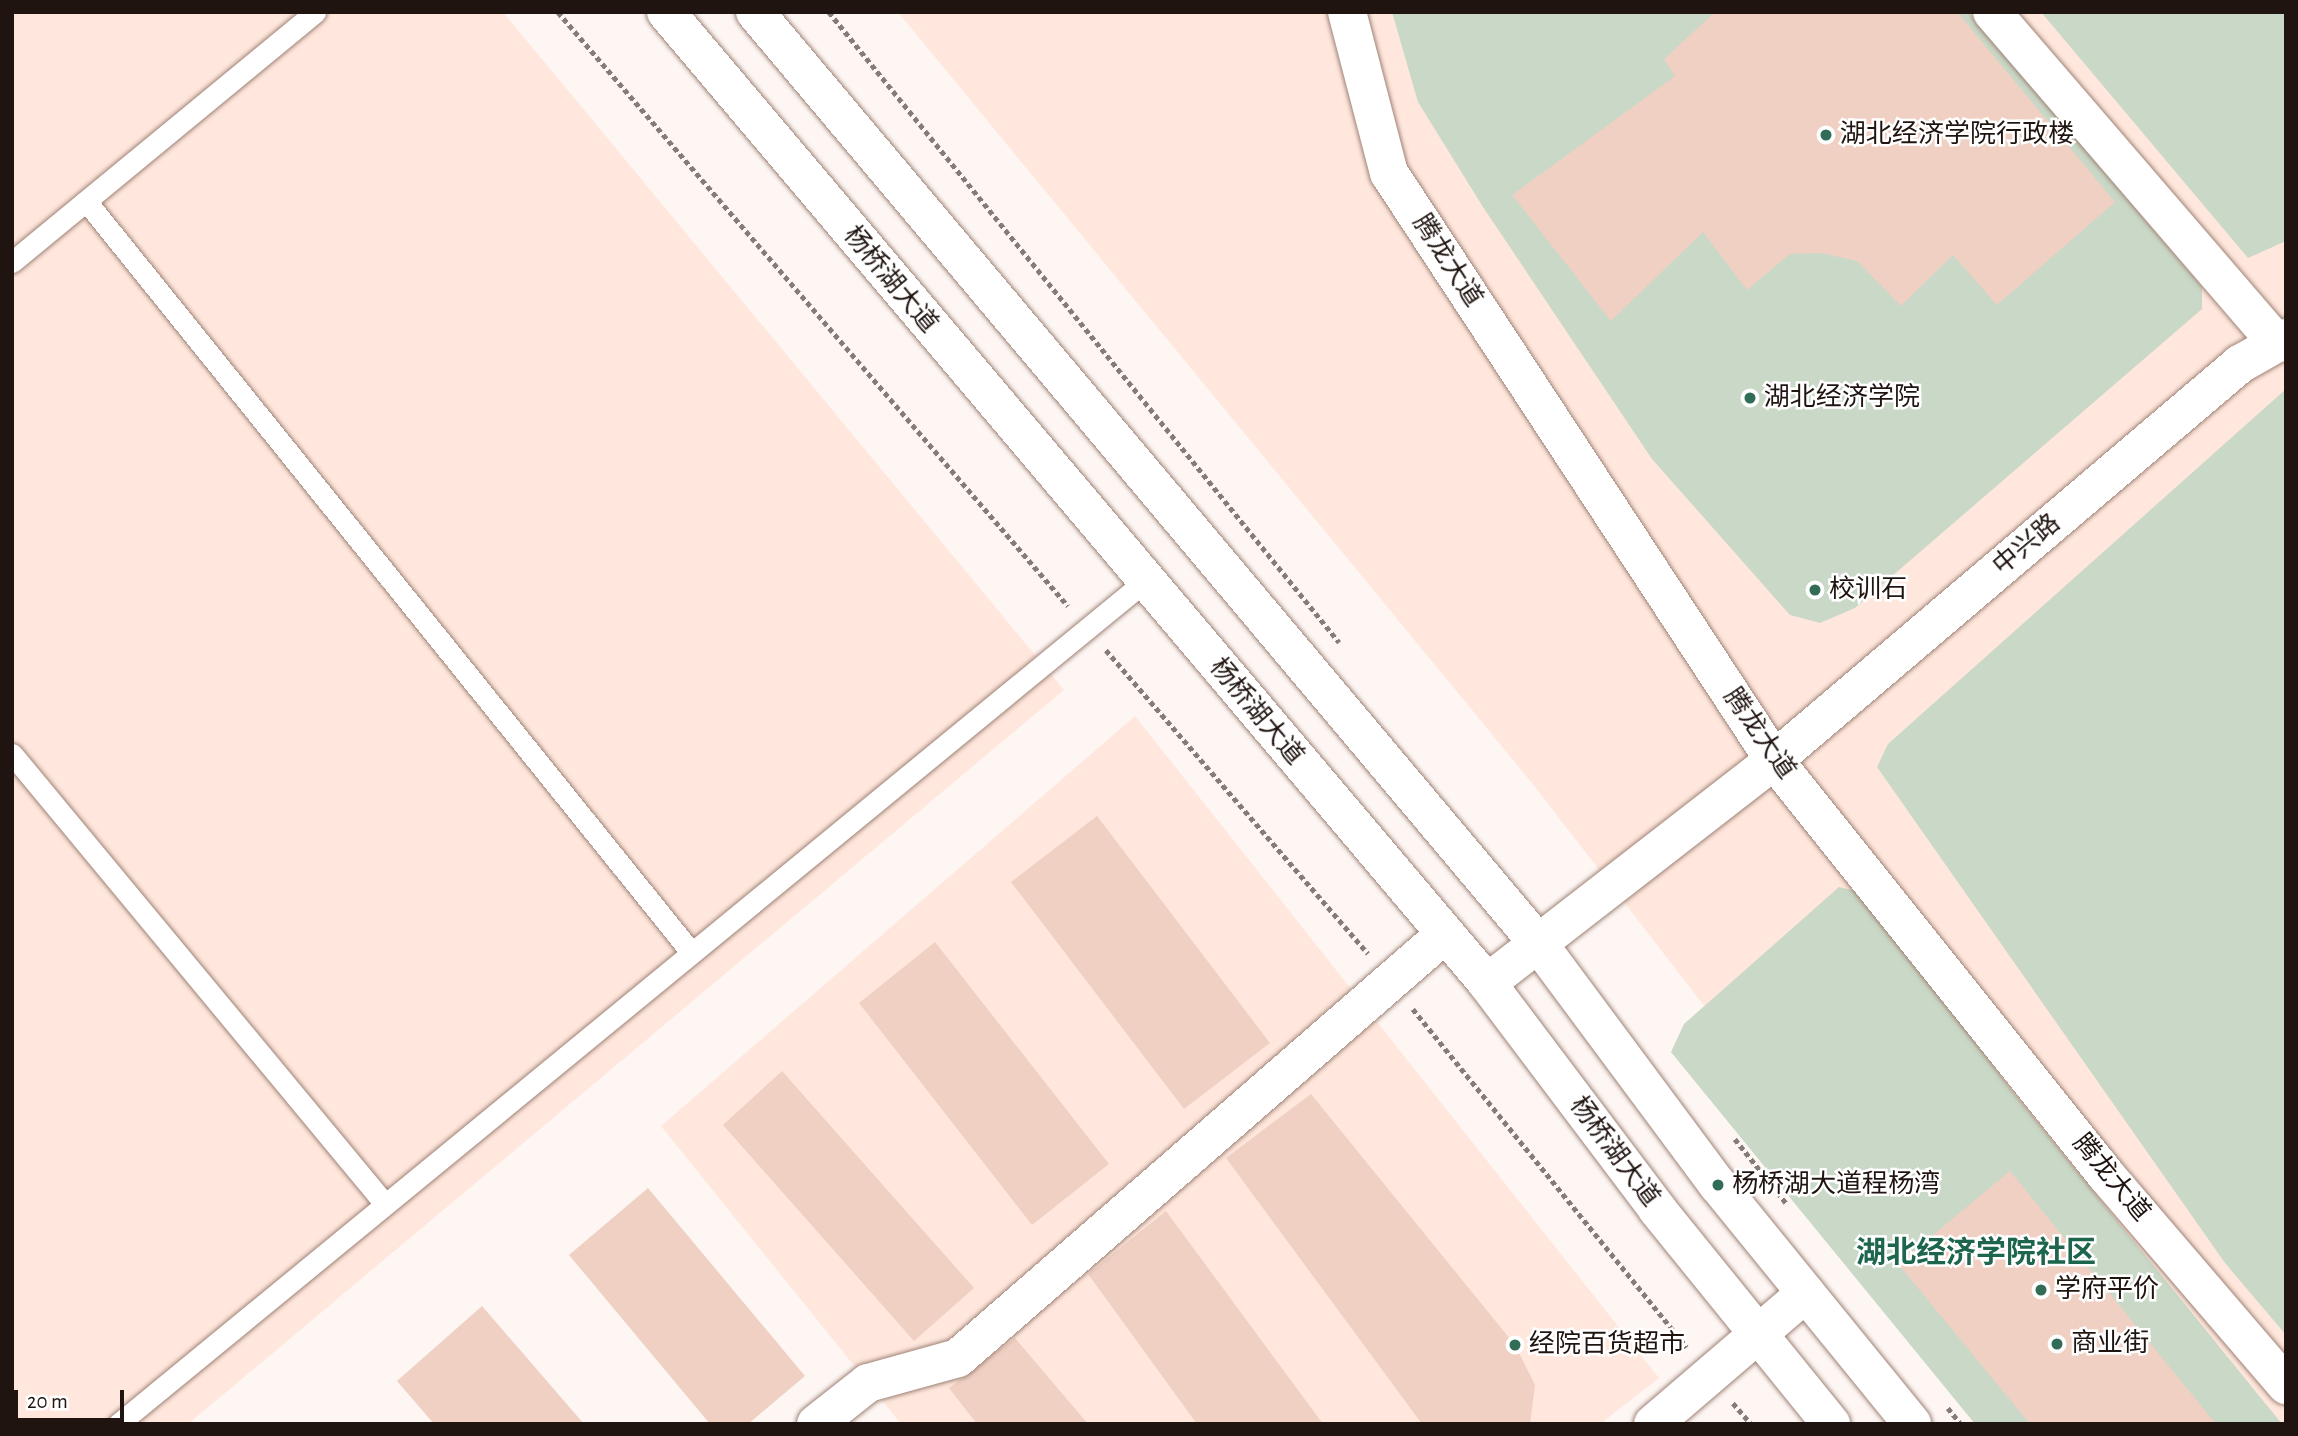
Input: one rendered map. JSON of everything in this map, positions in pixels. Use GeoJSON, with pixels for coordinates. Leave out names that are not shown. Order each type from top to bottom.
{"type":"FeatureCollection","features":[{"type":"Feature","properties":{"kind":"street","name":"杨桥湖大道"},"geometry":{"type":"LineString","coordinates":[[666,12],[1488,984],[1831,1424]]}},
{"type":"Feature","properties":{"kind":"street"},"geometry":{"type":"LineString","coordinates":[[755,12],[1538,943],[1806,1293],[1912,1424]]}},
{"type":"Feature","properties":{"kind":"street","name":"腾龙大道"},"geometry":{"type":"LineString","coordinates":[[1347,12],[1389,173],[1774,760],[2106,1175],[2286,1385]]}},
{"type":"Feature","properties":{"kind":"street"},"geometry":{"type":"LineString","coordinates":[[1992,12],[2281,340]]}},
{"type":"Feature","properties":{"kind":"street","name":"中兴路"},"geometry":{"type":"LineString","coordinates":[[1488,984],[1774,760],[2241,364],[2281,340]]}},
{"type":"Feature","properties":{"kind":"street"},"geometry":{"type":"LineString","coordinates":[[816,1424],[868,1383],[958,1358],[1445,934]]}},
{"type":"Feature","properties":{"kind":"street"},"geometry":{"type":"LineString","coordinates":[[1653,1424],[1806,1293]]}},
{"type":"Feature","properties":{"kind":"lane"},"geometry":{"type":"LineString","coordinates":[[12,262],[315,12]]}},
{"type":"Feature","properties":{"kind":"lane"},"geometry":{"type":"LineString","coordinates":[[86,201],[691,952]]}},
{"type":"Feature","properties":{"kind":"lane"},"geometry":{"type":"LineString","coordinates":[[118,1424],[1145,581]]}},
{"type":"Feature","properties":{"kind":"lane"},"geometry":{"type":"LineString","coordinates":[[12,754],[385,1204]]}},
{"type":"Feature","properties":{"kind":"path"},"geometry":{"type":"LineString","coordinates":[[558,12],[1391,982],[1751,1424]]}},
{"type":"Feature","properties":{"kind":"shaded area"},"geometry":{"type":"Polygon","coordinates":[[[12,12],[503,12],[1064,690],[188,1424],[12,1424],[12,12]]]}},
{"type":"Feature","properties":{"kind":"shaded area","name":"湖北经济学院"},"geometry":{"type":"Polygon","coordinates":[[[898,12],[2286,12],[2286,1424],[2027,1424],[1532,783],[898,12]]]}},
{"type":"Feature","properties":{"kind":"shaded area"},"geometry":{"type":"Polygon","coordinates":[[[1135,716],[1659,1378],[1600,1424],[901,1424],[661,1126],[1135,716]]]}},
{"type":"Feature","properties":{"kind":"green space"},"geometry":{"type":"Polygon","coordinates":[[[1392,12],[1968,12],[2202,287],[2202,309],[1855,608],[1820,623],[1790,615],[1652,459],[1483,207],[1418,102],[1392,12]]]}},
{"type":"Feature","properties":{"kind":"green space"},"geometry":{"type":"Polygon","coordinates":[[[2041,12],[2286,12],[2286,241],[2248,258],[2041,12]]]}},
{"type":"Feature","properties":{"kind":"green space"},"geometry":{"type":"Polygon","coordinates":[[[2286,389],[2286,1335],[2225,1263],[1877,767],[1888,744],[2286,389]]]}},
{"type":"Feature","properties":{"kind":"green space"},"geometry":{"type":"Polygon","coordinates":[[[1839,887],[1864,893],[2011,1090],[2282,1424],[1975,1424],[1671,1052],[1684,1024],[1839,887]]]}},
{"type":"Feature","properties":{"kind":"building","name":"湖北经济学院行政楼"},"geometry":{"type":"Polygon","coordinates":[[[1715,12],[1957,12],[2115,202],[1997,305],[1953,255],[1901,306],[1857,261],[1821,253],[1790,254],[1747,290],[1703,232],[1611,321],[1512,195],[1675,76],[1664,59],[1715,12]]]}},
{"type":"Feature","properties":{"kind":"building"},"geometry":{"type":"Polygon","coordinates":[[[1097,816],[1270,1043],[1184,1109],[1011,882],[1097,816]]]}},
{"type":"Feature","properties":{"kind":"building"},"geometry":{"type":"Polygon","coordinates":[[[935,942],[1109,1164],[1032,1225],[859,1003],[935,942]]]}},
{"type":"Feature","properties":{"kind":"building"},"geometry":{"type":"Polygon","coordinates":[[[782,1071],[974,1288],[914,1341],[723,1125],[782,1071]]]}},
{"type":"Feature","properties":{"kind":"building"},"geometry":{"type":"Polygon","coordinates":[[[1311,1094],[1515,1345],[1535,1385],[1530,1424],[1422,1424],[1226,1158],[1311,1094]]]}},
{"type":"Feature","properties":{"kind":"building","name":"商业街"},"geometry":{"type":"Polygon","coordinates":[[[2010,1171],[2216,1424],[2030,1424],[1898,1264],[2010,1171]]]}},
{"type":"Feature","properties":{"kind":"building"},"geometry":{"type":"Polygon","coordinates":[[[648,1188],[805,1376],[748,1424],[710,1424],[569,1255],[648,1188]]]}},
{"type":"Feature","properties":{"kind":"building"},"geometry":{"type":"Polygon","coordinates":[[[1166,1211],[1323,1424],[1197,1424],[1088,1274],[1166,1211]]]}},
{"type":"Feature","properties":{"kind":"building"},"geometry":{"type":"Polygon","coordinates":[[[482,1306],[584,1424],[434,1424],[397,1381],[482,1306]]]}},
{"type":"Feature","properties":{"kind":"building"},"geometry":{"type":"Polygon","coordinates":[[[1015,1338],[1088,1424],[977,1424],[949,1388],[1015,1338]]]}},
{"type":"Feature","properties":{"kind":"place","name":"湖北经济学院行政楼"},"geometry":{"type":"Point","coordinates":[1826,135]}},
{"type":"Feature","properties":{"kind":"place","name":"湖北经济学院"},"geometry":{"type":"Point","coordinates":[1750,398]}},
{"type":"Feature","properties":{"kind":"place","name":"校训石"},"geometry":{"type":"Point","coordinates":[1815,590]}},
{"type":"Feature","properties":{"kind":"place","name":"杨桥湖大道程杨湾"},"geometry":{"type":"Point","coordinates":[1718,1185]}},
{"type":"Feature","properties":{"kind":"place","name":"学府平价"},"geometry":{"type":"Point","coordinates":[2041,1290]}},
{"type":"Feature","properties":{"kind":"place","name":"商业街"},"geometry":{"type":"Point","coordinates":[2057,1344]}},
{"type":"Feature","properties":{"kind":"place","name":"经院百货超市"},"geometry":{"type":"Point","coordinates":[1515,1345]}},
{"type":"Feature","properties":{"kind":"district","name":"湖北经济学院社区"},"geometry":{"type":"Point","coordinates":[1976,1253]}}]}
